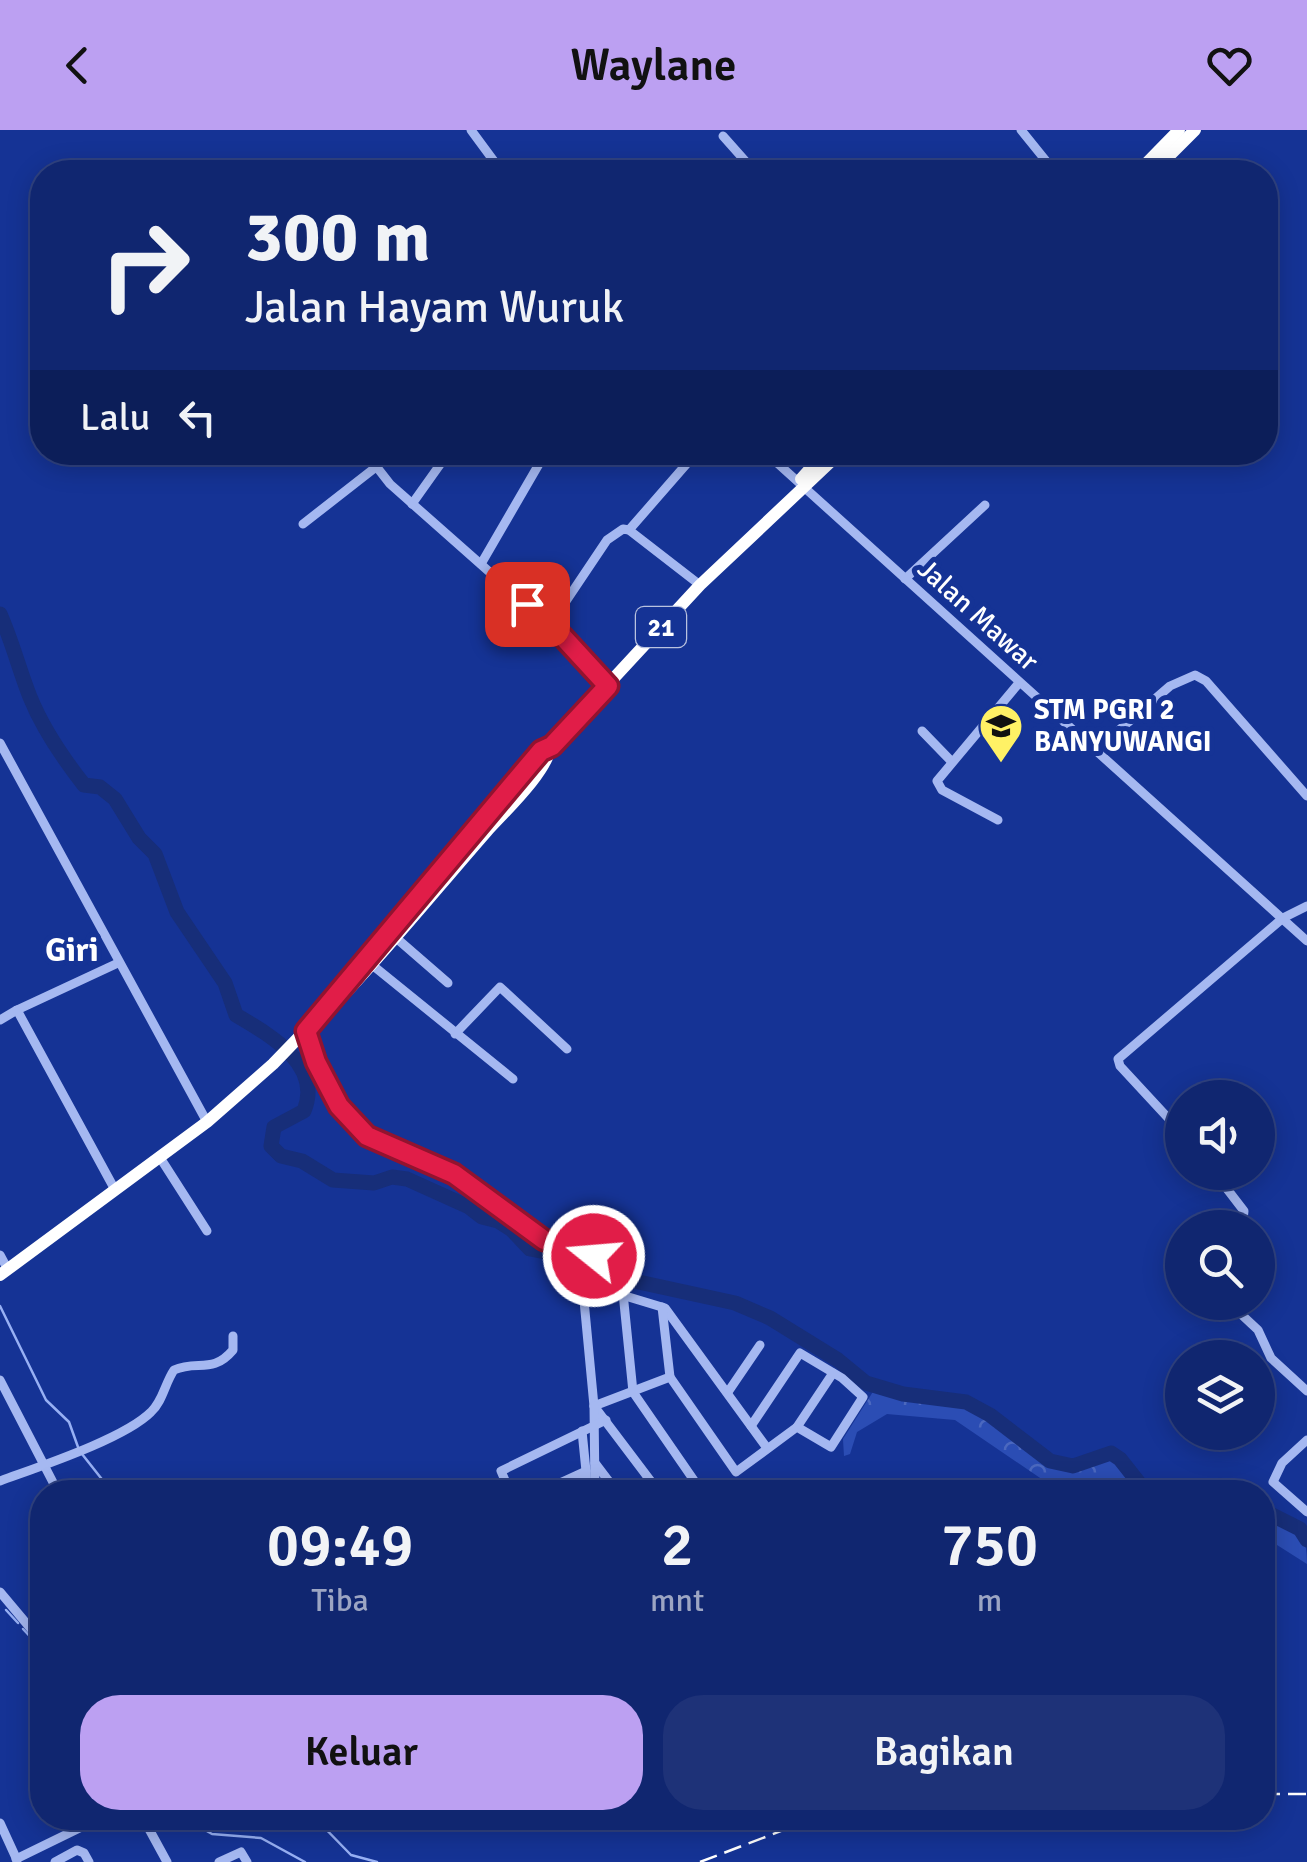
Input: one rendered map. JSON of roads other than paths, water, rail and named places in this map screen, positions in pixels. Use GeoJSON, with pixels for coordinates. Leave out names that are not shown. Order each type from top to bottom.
{"type":"FeatureCollection","features":[{"type":"Feature","properties":{"kind":"highway"},"geometry":{"type":"LineString","coordinates":[[1150,160],[1179,130]]}},
{"type":"Feature","properties":{"kind":"highway"},"geometry":{"type":"LineString","coordinates":[[1165,160],[1195,130]]}},
{"type":"Feature","properties":{"kind":"highway","name":"21"},"geometry":{"type":"LineString","coordinates":[[329,1006],[333,994],[541,751],[552,746],[700,585],[783,508],[813,465]]}},
{"type":"Feature","properties":{"kind":"highway","name":"21"},"geometry":{"type":"LineString","coordinates":[[800,485],[824,465]]}},
{"type":"Feature","properties":{"kind":"highway","name":"21"},"geometry":{"type":"LineString","coordinates":[[4,1272],[207,1122],[274,1064],[395,937],[526,786],[550,756],[552,746]]}},
{"type":"Feature","properties":{"kind":"street"},"geometry":{"type":"LineString","coordinates":[[470,130],[493,160]]}},
{"type":"Feature","properties":{"kind":"street"},"geometry":{"type":"LineString","coordinates":[[1022,130],[1046,160]]}},
{"type":"Feature","properties":{"kind":"street"},"geometry":{"type":"LineString","coordinates":[[723,136],[744,160]]}},
{"type":"Feature","properties":{"kind":"street"},"geometry":{"type":"LineString","coordinates":[[374,465],[412,504],[550,624],[608,686]]}},
{"type":"Feature","properties":{"kind":"street"},"geometry":{"type":"LineString","coordinates":[[412,504],[440,465]]}},
{"type":"Feature","properties":{"kind":"street"},"geometry":{"type":"LineString","coordinates":[[481,564],[538,465]]}},
{"type":"Feature","properties":{"kind":"street"},"geometry":{"type":"LineString","coordinates":[[550,624],[621,531],[684,465]]}},
{"type":"Feature","properties":{"kind":"street","name":"Jalan Mawar"},"geometry":{"type":"LineString","coordinates":[[779,465],[1307,940]]}},
{"type":"Feature","properties":{"kind":"street"},"geometry":{"type":"LineString","coordinates":[[303,524],[376,468]]}},
{"type":"Feature","properties":{"kind":"street"},"geometry":{"type":"LineString","coordinates":[[906,579],[985,505]]}},
{"type":"Feature","properties":{"kind":"street"},"geometry":{"type":"LineString","coordinates":[[621,531],[700,585]]}},
{"type":"Feature","properties":{"kind":"street"},"geometry":{"type":"LineString","coordinates":[[1094,750],[1170,686],[1195,675],[1203,679],[1307,796]]}},
{"type":"Feature","properties":{"kind":"street"},"geometry":{"type":"LineString","coordinates":[[998,820],[938,786],[938,779],[1019,682]]}},
{"type":"Feature","properties":{"kind":"street"},"geometry":{"type":"LineString","coordinates":[[922,731],[952,762]]}},
{"type":"Feature","properties":{"kind":"street"},"geometry":{"type":"LineString","coordinates":[[0,743],[207,1122]]}},
{"type":"Feature","properties":{"kind":"street"},"geometry":{"type":"LineString","coordinates":[[1165,1115],[1118,1059],[1282,918],[1307,906]]}},
{"type":"Feature","properties":{"kind":"street"},"geometry":{"type":"LineString","coordinates":[[395,937],[448,984]]}},
{"type":"Feature","properties":{"kind":"street"},"geometry":{"type":"LineString","coordinates":[[2,1014],[118,962]]}},
{"type":"Feature","properties":{"kind":"street"},"geometry":{"type":"LineString","coordinates":[[371,964],[513,1079]]}},
{"type":"Feature","properties":{"kind":"street"},"geometry":{"type":"LineString","coordinates":[[455,1034],[500,987],[567,1049]]}},
{"type":"Feature","properties":{"kind":"street"},"geometry":{"type":"LineString","coordinates":[[17,1010],[114,1188]]}},
{"type":"Feature","properties":{"kind":"street"},"geometry":{"type":"LineString","coordinates":[[302,1034],[339,1106],[367,1136],[454,1174],[544,1240],[593,1255],[589,1280],[583,1290],[594,1406],[595,1480]]}},
{"type":"Feature","properties":{"kind":"street"},"geometry":{"type":"LineString","coordinates":[[159,1156],[207,1231]]}},
{"type":"Feature","properties":{"kind":"street"},"geometry":{"type":"LineString","coordinates":[[1228,1190],[1243,1210]]}},
{"type":"Feature","properties":{"kind":"street"},"geometry":{"type":"LineString","coordinates":[[0,1255],[4,1272]]}},
{"type":"Feature","properties":{"kind":"street"},"geometry":{"type":"LineString","coordinates":[[589,1280],[662,1307],[767,1448]]}},
{"type":"Feature","properties":{"kind":"street"},"geometry":{"type":"LineString","coordinates":[[622,1293],[633,1392],[694,1480]]}},
{"type":"Feature","properties":{"kind":"street"},"geometry":{"type":"LineString","coordinates":[[662,1307],[670,1377],[736,1472],[797,1427],[833,1373]]}},
{"type":"Feature","properties":{"kind":"street"},"geometry":{"type":"LineString","coordinates":[[1247,1320],[1258,1330],[1271,1358],[1307,1390]]}},
{"type":"Feature","properties":{"kind":"street"},"geometry":{"type":"LineString","coordinates":[[0,1481],[72,1454],[151,1412],[176,1368],[210,1366],[222,1361],[233,1350],[233,1336]]}},
{"type":"Feature","properties":{"kind":"street"},"geometry":{"type":"LineString","coordinates":[[728,1392],[760,1345]]}},
{"type":"Feature","properties":{"kind":"street"},"geometry":{"type":"LineString","coordinates":[[751,1426],[800,1354],[863,1397],[831,1447],[797,1427]]}},
{"type":"Feature","properties":{"kind":"street"},"geometry":{"type":"LineString","coordinates":[[594,1406],[670,1377]]}},
{"type":"Feature","properties":{"kind":"street"},"geometry":{"type":"LineString","coordinates":[[0,1380],[52,1480]]}},
{"type":"Feature","properties":{"kind":"street"},"geometry":{"type":"LineString","coordinates":[[594,1406],[650,1480]]}},
{"type":"Feature","properties":{"kind":"street"},"geometry":{"type":"LineString","coordinates":[[505,1480],[501,1471],[606,1420]]}},
{"type":"Feature","properties":{"kind":"street"},"geometry":{"type":"LineString","coordinates":[[582,1432],[586,1480]]}},
{"type":"Feature","properties":{"kind":"street"},"geometry":{"type":"LineString","coordinates":[[1273,1480],[1282,1464],[1307,1440]]}},
{"type":"Feature","properties":{"kind":"street"},"geometry":{"type":"LineString","coordinates":[[594,1460],[608,1480]]}},
{"type":"Feature","properties":{"kind":"street"},"geometry":{"type":"LineString","coordinates":[[566,1480],[586,1471]]}},
{"type":"Feature","properties":{"kind":"street"},"geometry":{"type":"LineString","coordinates":[[1275,1485],[1307,1512]]}},
{"type":"Feature","properties":{"kind":"street"},"geometry":{"type":"LineString","coordinates":[[0,1592],[4,1606],[30,1631]]}},
{"type":"Feature","properties":{"kind":"street"},"geometry":{"type":"LineString","coordinates":[[0,1823],[17,1860],[76,1830]]}},
{"type":"Feature","properties":{"kind":"street"},"geometry":{"type":"LineString","coordinates":[[150,1830],[167,1862]]}},
{"type":"Feature","properties":{"kind":"street"},"geometry":{"type":"LineString","coordinates":[[55,1862],[77,1850],[89,1862]]}},
{"type":"Feature","properties":{"kind":"street"},"geometry":{"type":"LineString","coordinates":[[219,1862],[240,1852],[247,1862]]}},
{"type":"Feature","properties":{"kind":"waterway"},"geometry":{"type":"LineString","coordinates":[[0,614],[30,697],[61,753],[84,785],[100,787],[115,799],[139,838],[155,854],[177,912],[225,983],[236,1015],[277,1042],[300,1066],[308,1094],[304,1111],[274,1127],[271,1146],[281,1156],[302,1161],[333,1180],[374,1183],[392,1177],[407,1179],[469,1207],[482,1217],[498,1221],[530,1249],[577,1258],[597,1273],[735,1303],[770,1318],[838,1360],[866,1383],[903,1394],[966,1402],[990,1415],[1050,1461],[1073,1466],[1111,1453],[1137,1480]]}},
{"type":"Feature","properties":{"kind":"waterway"},"geometry":{"type":"LineString","coordinates":[[0,1306],[46,1400],[69,1422],[78,1447]]}},
{"type":"Feature","properties":{"kind":"waterway"},"geometry":{"type":"LineString","coordinates":[[82,1454],[103,1480]]}},
{"type":"Feature","properties":{"kind":"waterway"},"geometry":{"type":"LineString","coordinates":[[1275,1516],[1300,1529],[1307,1540]]}},
{"type":"Feature","properties":{"kind":"waterway"},"geometry":{"type":"LineString","coordinates":[[6,1610],[18,1623]]}},
{"type":"Feature","properties":{"kind":"waterway"},"geometry":{"type":"LineString","coordinates":[[23,1629],[30,1637]]}},
{"type":"Feature","properties":{"kind":"waterway"},"geometry":{"type":"LineString","coordinates":[[205,1830],[261,1838],[305,1862]]}},
{"type":"Feature","properties":{"kind":"waterway"},"geometry":{"type":"LineString","coordinates":[[327,1830],[351,1855],[377,1862]]}},
{"type":"Feature","properties":{"kind":"railway"},"geometry":{"type":"LineString","coordinates":[[1275,1794],[1307,1794]]}},
{"type":"Feature","properties":{"kind":"railway"},"geometry":{"type":"LineString","coordinates":[[700,1862],[784,1830]]}},
{"type":"Feature","properties":{"kind":"place","name":"STM PGRI 2 BANYUWANGI"},"geometry":{"type":"Point","coordinates":[1001,764]}},
{"type":"Feature","properties":{"kind":"district","name":"Giri"},"geometry":{"type":"Point","coordinates":[72,950]}}]}
